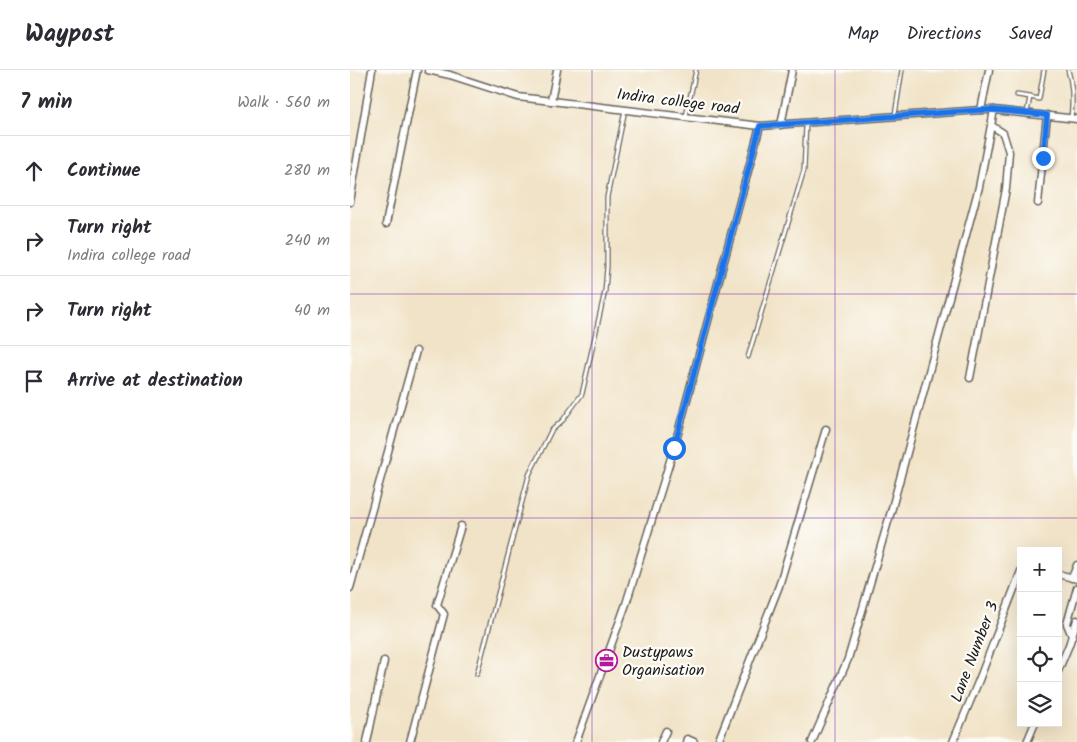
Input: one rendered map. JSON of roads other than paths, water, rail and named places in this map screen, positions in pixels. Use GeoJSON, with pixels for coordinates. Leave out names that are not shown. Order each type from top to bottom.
{"type":"FeatureCollection","features":[{"type":"Feature","properties":{"kind":"street"},"geometry":{"type":"LineString","coordinates":[[350,202],[372,70]]}},
{"type":"Feature","properties":{"kind":"street"},"geometry":{"type":"LineString","coordinates":[[386,224],[417,70]]}},
{"type":"Feature","properties":{"kind":"street","name":"Indira college road"},"geometry":{"type":"LineString","coordinates":[[428,70],[450,75],[518,97],[760,126],[981,110],[1074,118]]}},
{"type":"Feature","properties":{"kind":"street"},"geometry":{"type":"LineString","coordinates":[[551,101],[557,70]]}},
{"type":"Feature","properties":{"kind":"street"},"geometry":{"type":"LineString","coordinates":[[781,125],[792,70]]}},
{"type":"Feature","properties":{"kind":"street"},"geometry":{"type":"LineString","coordinates":[[981,110],[989,70]]}},
{"type":"Feature","properties":{"kind":"street"},"geometry":{"type":"LineString","coordinates":[[812,742],[848,659],[878,555],[976,196],[994,110]]}},
{"type":"Feature","properties":{"kind":"street"},"geometry":{"type":"LineString","coordinates":[[1038,203],[1047,115]]}},
{"type":"Feature","properties":{"kind":"street"},"geometry":{"type":"LineString","coordinates":[[576,742],[626,604],[674,448],[760,126]]}},
{"type":"Feature","properties":{"kind":"street"},"geometry":{"type":"LineString","coordinates":[[970,378],[1006,189],[1009,152],[1003,133],[992,126]]}},
{"type":"Feature","properties":{"kind":"street"},"geometry":{"type":"LineString","coordinates":[[350,588],[416,351]]}},
{"type":"Feature","properties":{"kind":"street"},"geometry":{"type":"LineString","coordinates":[[718,742],[779,586],[826,429]]}},
{"type":"Feature","properties":{"kind":"street"},"geometry":{"type":"LineString","coordinates":[[410,742],[444,614],[437,605],[461,526]]}},
{"type":"Feature","properties":{"kind":"street"},"geometry":{"type":"LineString","coordinates":[[1062,575],[1075,579],[1077,565]]}},
{"type":"Feature","properties":{"kind":"street","name":"Lane Number 3"},"geometry":{"type":"LineString","coordinates":[[953,742],[1017,581]]}},
{"type":"Feature","properties":{"kind":"street"},"geometry":{"type":"LineString","coordinates":[[1072,636],[1067,624],[1077,588]]}},
{"type":"Feature","properties":{"kind":"street"},"geometry":{"type":"LineString","coordinates":[[1062,660],[1077,623]]}},
{"type":"Feature","properties":{"kind":"street"},"geometry":{"type":"LineString","coordinates":[[367,742],[384,661]]}},
{"type":"Feature","properties":{"kind":"street"},"geometry":{"type":"LineString","coordinates":[[1026,742],[1033,727]]}},
{"type":"Feature","properties":{"kind":"street"},"geometry":{"type":"LineString","coordinates":[[661,742],[666,731]]}},
{"type":"Feature","properties":{"kind":"street"},"geometry":{"type":"LineString","coordinates":[[686,742],[687,739],[694,742]]}},
{"type":"Feature","properties":{"kind":"lane"},"geometry":{"type":"LineString","coordinates":[[686,117],[696,70]]}},
{"type":"Feature","properties":{"kind":"lane"},"geometry":{"type":"LineString","coordinates":[[894,116],[902,70]]}},
{"type":"Feature","properties":{"kind":"lane"},"geometry":{"type":"LineString","coordinates":[[1017,95],[1039,99],[1044,70]]}},
{"type":"Feature","properties":{"kind":"lane"},"geometry":{"type":"LineString","coordinates":[[1068,70],[1072,80],[1074,118]]}},
{"type":"Feature","properties":{"kind":"lane"},"geometry":{"type":"LineString","coordinates":[[1027,113],[1030,97]]}},
{"type":"Feature","properties":{"kind":"lane"},"geometry":{"type":"LineString","coordinates":[[477,674],[529,475],[551,431],[564,420],[582,394],[605,291],[607,197],[625,109]]}},
{"type":"Feature","properties":{"kind":"lane"},"geometry":{"type":"LineString","coordinates":[[748,357],[804,170],[806,123]]}},
{"type":"Feature","properties":{"kind":"place","name":"Dustypaws Organisation"},"geometry":{"type":"Point","coordinates":[606,661]}}]}
